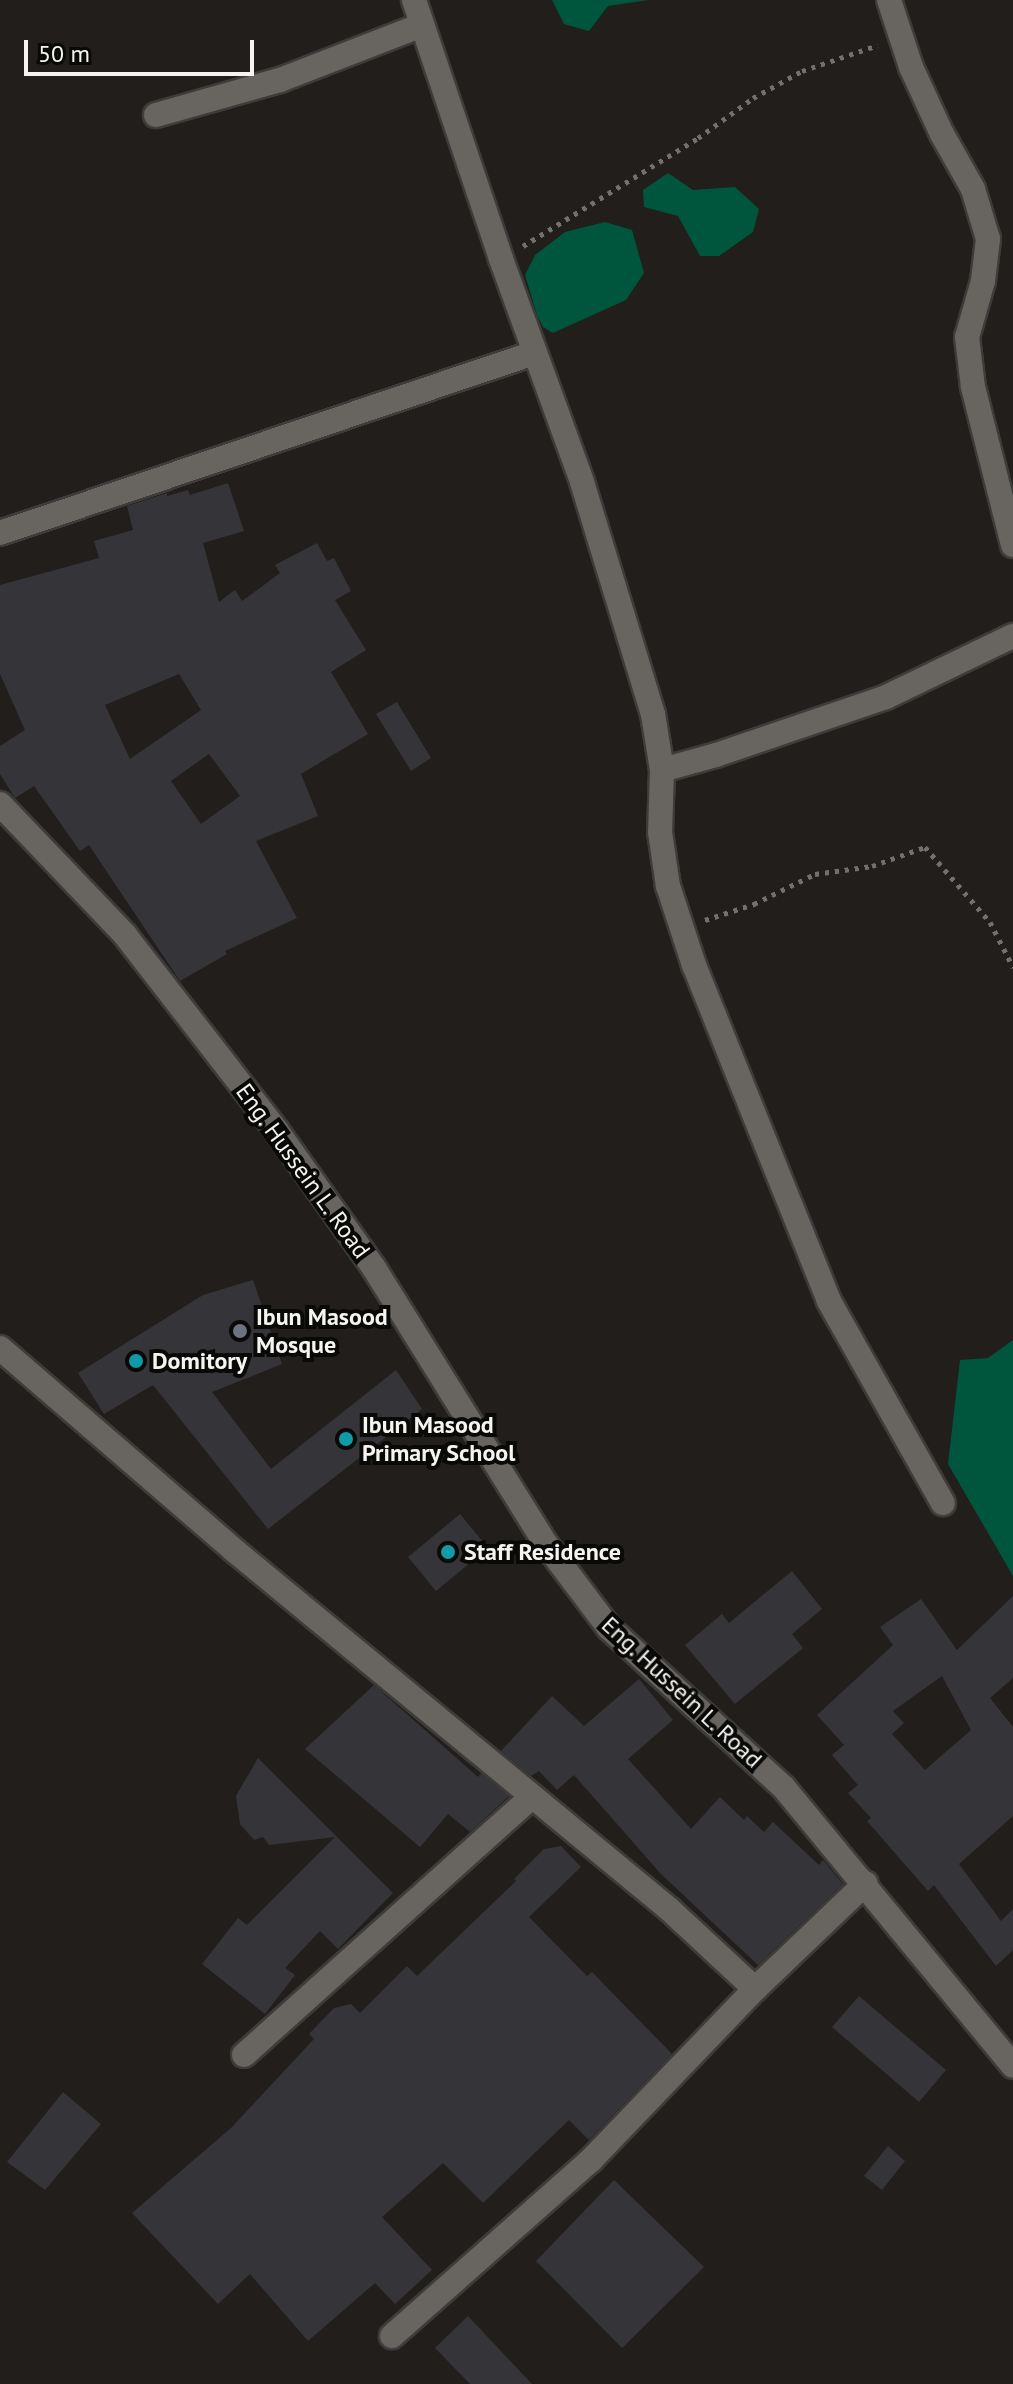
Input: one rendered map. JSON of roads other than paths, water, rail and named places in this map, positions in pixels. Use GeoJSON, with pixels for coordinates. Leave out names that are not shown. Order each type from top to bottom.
{"type":"FeatureCollection","features":[{"type":"Feature","properties":{"kind":"street"},"geometry":{"type":"LineString","coordinates":[[414,0],[501,259],[582,482],[653,714],[662,770],[660,832],[668,886],[681,928],[829,1301],[943,1503]]}},
{"type":"Feature","properties":{"kind":"street"},"geometry":{"type":"LineString","coordinates":[[889,0],[899,38],[942,134],[973,189],[988,239],[983,281],[967,337],[973,387],[1013,545]]}},
{"type":"Feature","properties":{"kind":"street"},"geometry":{"type":"LineString","coordinates":[[156,115],[280,80],[422,25]]}},
{"type":"Feature","properties":{"kind":"street"},"geometry":{"type":"LineString","coordinates":[[0,533],[534,353]]}},
{"type":"Feature","properties":{"kind":"street"},"geometry":{"type":"LineString","coordinates":[[662,770],[716,755],[886,697],[1013,636]]}},
{"type":"Feature","properties":{"kind":"street","name":"Eng. Hussein L. Road"},"geometry":{"type":"LineString","coordinates":[[0,804],[125,935],[277,1131],[374,1268],[545,1543],[609,1628],[784,1788],[866,1883],[1013,2066]]}},
{"type":"Feature","properties":{"kind":"street"},"geometry":{"type":"LineString","coordinates":[[0,1348],[186,1509],[669,1909],[755,1989]]}},
{"type":"Feature","properties":{"kind":"street"},"geometry":{"type":"LineString","coordinates":[[244,2055],[532,1797]]}},
{"type":"Feature","properties":{"kind":"street"},"geometry":{"type":"LineString","coordinates":[[392,2336],[591,2160],[755,1989],[866,1883]]}},
{"type":"Feature","properties":{"kind":"place","name":"Ibun Masood Mosque"},"geometry":{"type":"Point","coordinates":[240,1331]}},
{"type":"Feature","properties":{"kind":"place","name":"Domitory"},"geometry":{"type":"Point","coordinates":[136,1361]}},
{"type":"Feature","properties":{"kind":"place","name":"Ibun Masood Primary School"},"geometry":{"type":"Point","coordinates":[346,1439]}},
{"type":"Feature","properties":{"kind":"place","name":"Staff Residence"},"geometry":{"type":"Point","coordinates":[448,1552]}}]}
